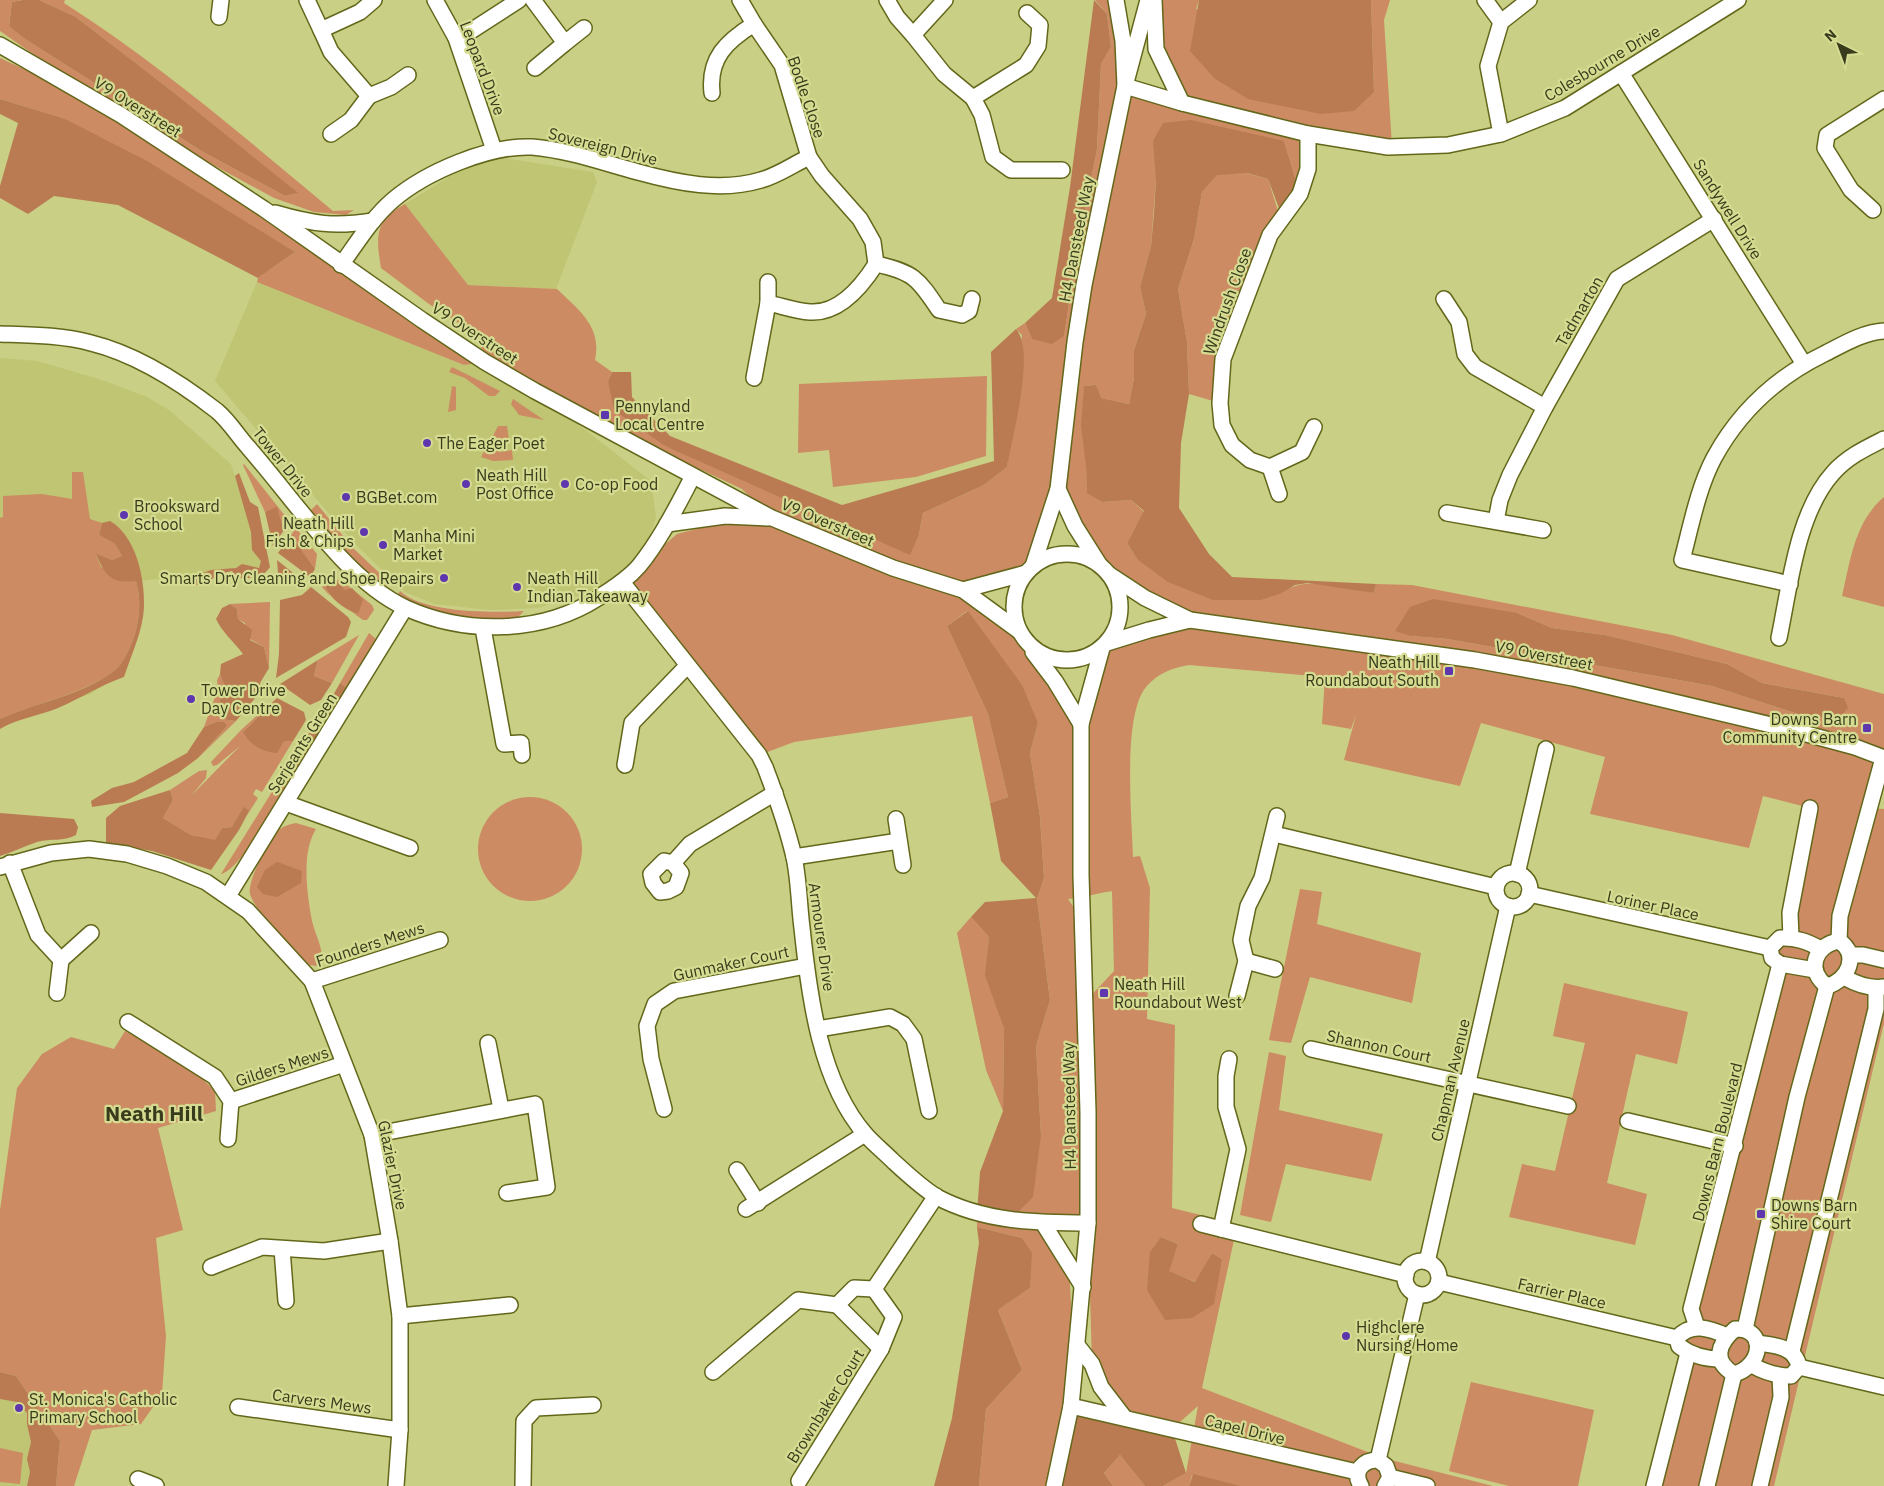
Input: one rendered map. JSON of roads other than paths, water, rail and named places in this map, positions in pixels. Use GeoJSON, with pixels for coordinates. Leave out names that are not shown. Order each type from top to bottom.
{"type":"FeatureCollection","features":[{"type":"Feature","properties":{"kind":"street"},"geometry":{"type":"LineString","coordinates":[[219,17],[221,0]]}},
{"type":"Feature","properties":{"kind":"street"},"geometry":{"type":"LineString","coordinates":[[307,0],[332,52],[368,96]]}},
{"type":"Feature","properties":{"kind":"street"},"geometry":{"type":"LineString","coordinates":[[321,30],[360,12],[374,0]]}},
{"type":"Feature","properties":{"kind":"street","name":"Leopard Drive"},"geometry":{"type":"LineString","coordinates":[[435,0],[456,38],[494,150]]}},
{"type":"Feature","properties":{"kind":"street"},"geometry":{"type":"LineString","coordinates":[[456,38],[472,31],[519,0]]}},
{"type":"Feature","properties":{"kind":"street"},"geometry":{"type":"LineString","coordinates":[[533,0],[565,43]]}},
{"type":"Feature","properties":{"kind":"street","name":"Bodle Close"},"geometry":{"type":"LineString","coordinates":[[740,0],[782,64],[809,157],[822,176],[860,218],[873,242],[876,264]]}},
{"type":"Feature","properties":{"kind":"street"},"geometry":{"type":"LineString","coordinates":[[887,0],[897,17],[944,74],[973,98],[982,115],[993,157],[1011,170],[1062,170]]}},
{"type":"Feature","properties":{"kind":"street"},"geometry":{"type":"LineString","coordinates":[[912,36],[945,0]]}},
{"type":"Feature","properties":{"kind":"street"},"geometry":{"type":"LineString","coordinates":[[1116,0],[1124,41],[1125,86]]}},
{"type":"Feature","properties":{"kind":"street","name":"H4 Dansteed Way"},"geometry":{"type":"LineString","coordinates":[[1029,570],[1058,489],[1068,393],[1084,285],[1125,86],[1148,0]]}},
{"type":"Feature","properties":{"kind":"street"},"geometry":{"type":"LineString","coordinates":[[1154,0],[1156,49],[1182,103]]}},
{"type":"Feature","properties":{"kind":"street"},"geometry":{"type":"LineString","coordinates":[[1485,0],[1501,22]]}},
{"type":"Feature","properties":{"kind":"street","name":"Colesbourne Drive"},"geometry":{"type":"LineString","coordinates":[[1125,86],[1182,103],[1308,134],[1388,147],[1448,145],[1501,134],[1565,108],[1738,0]]}},
{"type":"Feature","properties":{"kind":"street"},"geometry":{"type":"LineString","coordinates":[[1501,134],[1488,66],[1501,22],[1527,1]]}},
{"type":"Feature","properties":{"kind":"street"},"geometry":{"type":"LineString","coordinates":[[973,98],[1026,65],[1038,46],[1040,26],[1027,13]]}},
{"type":"Feature","properties":{"kind":"street"},"geometry":{"type":"LineString","coordinates":[[712,93],[711,84],[715,60],[733,37],[754,24]]}},
{"type":"Feature","properties":{"kind":"street"},"geometry":{"type":"LineString","coordinates":[[535,68],[584,28]]}},
{"type":"Feature","properties":{"kind":"street","name":"V9 Overstreet"},"geometry":{"type":"LineString","coordinates":[[1,46],[121,115],[264,209],[341,265],[496,369],[772,518],[893,568],[963,590],[1023,637]]}},
{"type":"Feature","properties":{"kind":"street","name":"Sandywell Drive"},"geometry":{"type":"LineString","coordinates":[[1621,73],[1804,364]]}},
{"type":"Feature","properties":{"kind":"street"},"geometry":{"type":"LineString","coordinates":[[331,134],[351,120],[368,96],[391,87],[408,75]]}},
{"type":"Feature","properties":{"kind":"street"},"geometry":{"type":"LineString","coordinates":[[1873,210],[1851,190],[1825,148],[1827,135],[1884,99]]}},
{"type":"Feature","properties":{"kind":"street","name":"Windrush Close"},"geometry":{"type":"LineString","coordinates":[[1270,467],[1250,460],[1232,445],[1222,425],[1220,403],[1223,359],[1270,235],[1300,194],[1308,169],[1308,134]]}},
{"type":"Feature","properties":{"kind":"street","name":"Sovereign Drive"},"geometry":{"type":"LineString","coordinates":[[341,265],[373,221],[394,200],[446,167],[494,150],[531,147],[561,151],[683,184],[724,185],[762,180],[809,157]]}},
{"type":"Feature","properties":{"kind":"street"},"geometry":{"type":"LineString","coordinates":[[264,209],[312,224],[352,224],[373,221]]}},
{"type":"Feature","properties":{"kind":"street","name":"Tadmarton"},"geometry":{"type":"LineString","coordinates":[[1496,521],[1500,500],[1510,475],[1545,406],[1617,280],[1714,219]]}},
{"type":"Feature","properties":{"kind":"street"},"geometry":{"type":"LineString","coordinates":[[768,303],[812,312],[836,306],[862,286],[876,264],[901,270],[922,283],[939,310],[962,315],[969,311],[972,299]]}},
{"type":"Feature","properties":{"kind":"street"},"geometry":{"type":"LineString","coordinates":[[754,378],[768,303],[768,282]]}},
{"type":"Feature","properties":{"kind":"street"},"geometry":{"type":"LineString","coordinates":[[1444,299],[1458,322],[1465,354],[1474,367],[1545,406]]}},
{"type":"Feature","properties":{"kind":"street"},"geometry":{"type":"LineString","coordinates":[[1790,584],[1682,560],[1695,509],[1714,458],[1741,417],[1774,385],[1804,364],[1848,341],[1884,331]]}},
{"type":"Feature","properties":{"kind":"street","name":"Tower Drive"},"geometry":{"type":"LineString","coordinates":[[0,334],[38,335],[92,343],[132,359],[180,385],[219,413],[341,558],[364,579],[405,608],[444,622],[483,628],[525,624],[561,617],[590,602],[622,582],[639,566],[667,524],[693,476]]}},
{"type":"Feature","properties":{"kind":"street"},"geometry":{"type":"LineString","coordinates":[[1279,494],[1270,467],[1302,452],[1314,427]]}},
{"type":"Feature","properties":{"kind":"street"},"geometry":{"type":"LineString","coordinates":[[1779,638],[1790,584],[1813,501],[1834,472],[1859,452],[1884,439]]}},
{"type":"Feature","properties":{"kind":"street"},"geometry":{"type":"LineString","coordinates":[[1023,637],[1040,654],[1056,660],[1072,661],[1088,657],[1105,646],[1117,627],[1121,609],[1119,591],[1075,526],[1058,489]]}},
{"type":"Feature","properties":{"kind":"street"},"geometry":{"type":"LineString","coordinates":[[1447,513],[1543,530]]}},
{"type":"Feature","properties":{"kind":"street"},"geometry":{"type":"LineString","coordinates":[[667,524],[725,516],[772,518]]}},
{"type":"Feature","properties":{"kind":"street"},"geometry":{"type":"LineString","coordinates":[[963,590],[1029,570],[1049,557],[1066,554],[1084,556],[1105,570]]}},
{"type":"Feature","properties":{"kind":"street"},"geometry":{"type":"LineString","coordinates":[[1029,570],[1018,587],[1014,601],[1014,616],[1023,637],[1055,681],[1081,724]]}},
{"type":"Feature","properties":{"kind":"street","name":"V9 Overstreet"},"geometry":{"type":"LineString","coordinates":[[1105,570],[1145,598],[1190,620],[1475,660],[1573,678],[1788,729],[1855,747],[1884,758]]}},
{"type":"Feature","properties":{"kind":"street","name":"Armourer Drive"},"geometry":{"type":"LineString","coordinates":[[622,582],[759,755],[775,794],[794,857],[806,966],[818,1029],[828,1064],[845,1103],[865,1134],[900,1167],[936,1196],[984,1215],[1043,1223],[1088,1223]]}},
{"type":"Feature","properties":{"kind":"street","name":"Serjeants Green"},"geometry":{"type":"LineString","coordinates":[[228,896],[405,608]]}},
{"type":"Feature","properties":{"kind":"street","name":"V9 Overstreet"},"geometry":{"type":"LineString","coordinates":[[1105,646],[1149,630],[1190,620]]}},
{"type":"Feature","properties":{"kind":"street"},"geometry":{"type":"LineString","coordinates":[[483,628],[504,744],[521,743],[522,755]]}},
{"type":"Feature","properties":{"kind":"street","name":"H4 Dansteed Way"},"geometry":{"type":"LineString","coordinates":[[1054,1486],[1071,1406],[1088,1223],[1088,1112],[1081,875],[1081,724],[1105,646]]}},
{"type":"Feature","properties":{"kind":"street"},"geometry":{"type":"LineString","coordinates":[[625,765],[632,724],[688,666]]}},
{"type":"Feature","properties":{"kind":"street"},"geometry":{"type":"LineString","coordinates":[[1517,874],[1546,749]]}},
{"type":"Feature","properties":{"kind":"street"},"geometry":{"type":"LineString","coordinates":[[1839,941],[1840,916],[1867,812],[1884,758]]}},
{"type":"Feature","properties":{"kind":"street"},"geometry":{"type":"LineString","coordinates":[[673,863],[690,844],[775,794]]}},
{"type":"Feature","properties":{"kind":"street"},"geometry":{"type":"LineString","coordinates":[[286,803],[410,848]]}},
{"type":"Feature","properties":{"kind":"street"},"geometry":{"type":"LineString","coordinates":[[1867,812],[1884,803]]}},
{"type":"Feature","properties":{"kind":"street"},"geometry":{"type":"LineString","coordinates":[[1791,938],[1790,913],[1810,808]]}},
{"type":"Feature","properties":{"kind":"street"},"geometry":{"type":"LineString","coordinates":[[1237,996],[1246,961],[1241,940],[1248,906],[1262,878],[1277,816]]}},
{"type":"Feature","properties":{"kind":"street"},"geometry":{"type":"LineString","coordinates":[[896,819],[903,864]]}},
{"type":"Feature","properties":{"kind":"street"},"geometry":{"type":"LineString","coordinates":[[1274,834],[1496,887]]}},
{"type":"Feature","properties":{"kind":"street"},"geometry":{"type":"LineString","coordinates":[[794,857],[899,841]]}},
{"type":"Feature","properties":{"kind":"street","name":"Glazier Drive"},"geometry":{"type":"LineString","coordinates":[[5,865],[51,853],[89,850],[127,854],[167,866],[206,882],[228,896],[267,930],[312,981],[372,1135],[390,1241],[400,1316],[400,1430],[396,1486]]}},
{"type":"Feature","properties":{"kind":"street"},"geometry":{"type":"LineString","coordinates":[[5,865],[38,935],[61,960]]}},
{"type":"Feature","properties":{"kind":"street"},"geometry":{"type":"LineString","coordinates":[[1517,874],[1526,879],[1529,894],[1519,906],[1508,906],[1498,897],[1496,887],[1498,882],[1506,875],[1517,874]]}},
{"type":"Feature","properties":{"kind":"street","name":"Loriner Place"},"geometry":{"type":"LineString","coordinates":[[1529,894],[1770,948]]}},
{"type":"Feature","properties":{"kind":"street","name":"Chapman Avenue"},"geometry":{"type":"LineString","coordinates":[[1427,1262],[1508,906]]}},
{"type":"Feature","properties":{"kind":"street"},"geometry":{"type":"LineString","coordinates":[[58,993],[61,960],[91,933]]}},
{"type":"Feature","properties":{"kind":"street"},"geometry":{"type":"LineString","coordinates":[[1814,970],[1780,964],[1772,958],[1770,948],[1780,938],[1791,938],[1810,942],[1822,949]]}},
{"type":"Feature","properties":{"kind":"street","name":"Founders Mews"},"geometry":{"type":"LineString","coordinates":[[312,981],[440,940]]}},
{"type":"Feature","properties":{"kind":"street"},"geometry":{"type":"LineString","coordinates":[[1839,941],[1846,945],[1850,955],[1850,966],[1844,977],[1837,984],[1827,986],[1818,980],[1814,970],[1816,958],[1822,949],[1831,942],[1839,941]]}},
{"type":"Feature","properties":{"kind":"street"},"geometry":{"type":"LineString","coordinates":[[1850,955],[1884,959]]}},
{"type":"Feature","properties":{"kind":"street"},"geometry":{"type":"LineString","coordinates":[[1246,961],[1275,969]]}},
{"type":"Feature","properties":{"kind":"street","name":"Downs Barn Boulevard"},"geometry":{"type":"LineString","coordinates":[[1697,1327],[1692,1309],[1780,964]]}},
{"type":"Feature","properties":{"kind":"street","name":"Gunmaker Court"},"geometry":{"type":"LineString","coordinates":[[664,1109],[651,1059],[647,1026],[655,1004],[674,991],[806,966]]}},
{"type":"Feature","properties":{"kind":"street"},"geometry":{"type":"LineString","coordinates":[[1792,1351],[1880,988],[1854,982],[1844,977]]}},
{"type":"Feature","properties":{"kind":"street"},"geometry":{"type":"LineString","coordinates":[[1745,1329],[1797,1097],[1827,986]]}},
{"type":"Feature","properties":{"kind":"street"},"geometry":{"type":"LineString","coordinates":[[818,1029],[890,1017],[903,1024],[914,1039],[929,1110]]}},
{"type":"Feature","properties":{"kind":"street","name":"Gilders Mews"},"geometry":{"type":"LineString","coordinates":[[128,1022],[215,1077],[231,1101],[228,1139]]}},
{"type":"Feature","properties":{"kind":"street"},"geometry":{"type":"LineString","coordinates":[[488,1043],[501,1109]]}},
{"type":"Feature","properties":{"kind":"street","name":"Shannon Court"},"geometry":{"type":"LineString","coordinates":[[1311,1048],[1568,1106]]}},
{"type":"Feature","properties":{"kind":"street"},"geometry":{"type":"LineString","coordinates":[[1221,1229],[1238,1149],[1226,1107],[1226,1076],[1229,1059]]}},
{"type":"Feature","properties":{"kind":"street","name":"Gilders Mews"},"geometry":{"type":"LineString","coordinates":[[231,1101],[344,1064]]}},
{"type":"Feature","properties":{"kind":"street"},"geometry":{"type":"LineString","coordinates":[[372,1135],[535,1104],[547,1187],[507,1193]]}},
{"type":"Feature","properties":{"kind":"street"},"geometry":{"type":"LineString","coordinates":[[1628,1121],[1734,1146]]}},
{"type":"Feature","properties":{"kind":"street"},"geometry":{"type":"LineString","coordinates":[[737,1170],[752,1206],[865,1134]]}},
{"type":"Feature","properties":{"kind":"street"},"geometry":{"type":"LineString","coordinates":[[713,1372],[798,1300],[836,1305],[854,1288],[874,1289],[936,1196]]}},
{"type":"Feature","properties":{"kind":"street"},"geometry":{"type":"LineString","coordinates":[[1043,1223],[1083,1287]]}},
{"type":"Feature","properties":{"kind":"street"},"geometry":{"type":"LineString","coordinates":[[1202,1224],[1406,1274]]}},
{"type":"Feature","properties":{"kind":"street"},"geometry":{"type":"LineString","coordinates":[[212,1267],[262,1247],[324,1251],[390,1241]]}},
{"type":"Feature","properties":{"kind":"street"},"geometry":{"type":"LineString","coordinates":[[282,1249],[286,1300]]}},
{"type":"Feature","properties":{"kind":"street"},"geometry":{"type":"LineString","coordinates":[[1427,1262],[1436,1268],[1439,1282],[1430,1293],[1417,1294],[1409,1288],[1406,1274],[1414,1264],[1427,1262]]}},
{"type":"Feature","properties":{"kind":"street","name":"Farrier Place"},"geometry":{"type":"LineString","coordinates":[[1439,1282],[1677,1338]]}},
{"type":"Feature","properties":{"kind":"street","name":"Brownbaker Court"},"geometry":{"type":"LineString","coordinates":[[799,1481],[881,1349],[894,1318],[874,1289]]}},
{"type":"Feature","properties":{"kind":"street"},"geometry":{"type":"LineString","coordinates":[[1378,1460],[1417,1294]]}},
{"type":"Feature","properties":{"kind":"street"},"geometry":{"type":"LineString","coordinates":[[400,1316],[510,1304]]}},
{"type":"Feature","properties":{"kind":"street","name":"Brownbaker Court"},"geometry":{"type":"LineString","coordinates":[[836,1305],[881,1349]]}},
{"type":"Feature","properties":{"kind":"street"},"geometry":{"type":"LineString","coordinates":[[1720,1359],[1708,1359],[1688,1352],[1679,1346],[1677,1338],[1684,1330],[1697,1327],[1727,1336]]}},
{"type":"Feature","properties":{"kind":"street"},"geometry":{"type":"LineString","coordinates":[[1735,1329],[1745,1329],[1752,1333],[1757,1343],[1757,1354],[1752,1365],[1745,1371],[1734,1374],[1725,1368],[1720,1359],[1720,1348],[1727,1336],[1735,1329]]}},
{"type":"Feature","properties":{"kind":"street"},"geometry":{"type":"LineString","coordinates":[[1752,1365],[1763,1372],[1780,1376],[1791,1376],[1799,1367],[1798,1357],[1792,1351],[1757,1343]]}},
{"type":"Feature","properties":{"kind":"street"},"geometry":{"type":"LineString","coordinates":[[1077,1344],[1092,1364],[1101,1387],[1124,1417]]}},
{"type":"Feature","properties":{"kind":"street"},"geometry":{"type":"LineString","coordinates":[[1654,1486],[1688,1352]]}},
{"type":"Feature","properties":{"kind":"street"},"geometry":{"type":"LineString","coordinates":[[1799,1367],[1884,1387]]}},
{"type":"Feature","properties":{"kind":"street"},"geometry":{"type":"LineString","coordinates":[[1707,1486],[1734,1374]]}},
{"type":"Feature","properties":{"kind":"street"},"geometry":{"type":"LineString","coordinates":[[1760,1486],[1781,1397],[1780,1376]]}},
{"type":"Feature","properties":{"kind":"street"},"geometry":{"type":"LineString","coordinates":[[523,1486],[524,1421],[536,1408],[593,1405]]}},
{"type":"Feature","properties":{"kind":"street","name":"Capel Drive"},"geometry":{"type":"LineString","coordinates":[[1071,1406],[1172,1429],[1359,1479]]}},
{"type":"Feature","properties":{"kind":"street","name":"Carvers Mews"},"geometry":{"type":"LineString","coordinates":[[238,1407],[400,1430]]}},
{"type":"Feature","properties":{"kind":"street"},"geometry":{"type":"LineString","coordinates":[[1359,1479],[1365,1462],[1378,1460],[1386,1466],[1388,1481],[1427,1486]]}},
{"type":"Feature","properties":{"kind":"street"},"geometry":{"type":"LineString","coordinates":[[138,1479],[156,1486]]}},
{"type":"Feature","properties":{"kind":"place","name":"Pennyland Local Centre"},"geometry":{"type":"Point","coordinates":[605,415]}},
{"type":"Feature","properties":{"kind":"place","name":"The Eager Poet"},"geometry":{"type":"Point","coordinates":[427,443]}},
{"type":"Feature","properties":{"kind":"place","name":"Neath Hill Post Office"},"geometry":{"type":"Point","coordinates":[466,484]}},
{"type":"Feature","properties":{"kind":"place","name":"Co-op Food"},"geometry":{"type":"Point","coordinates":[565,484]}},
{"type":"Feature","properties":{"kind":"place","name":"BGBet.com"},"geometry":{"type":"Point","coordinates":[346,497]}},
{"type":"Feature","properties":{"kind":"place","name":"Brooksward School"},"geometry":{"type":"Point","coordinates":[124,515]}},
{"type":"Feature","properties":{"kind":"place","name":"Neath Hill Fish & Chips"},"geometry":{"type":"Point","coordinates":[364,532]}},
{"type":"Feature","properties":{"kind":"place","name":"Manha Mini Market"},"geometry":{"type":"Point","coordinates":[383,545]}},
{"type":"Feature","properties":{"kind":"place","name":"Smarts Dry Cleaning and Shoe Repairs"},"geometry":{"type":"Point","coordinates":[444,578]}},
{"type":"Feature","properties":{"kind":"place","name":"Neath Hill Indian Takeaway"},"geometry":{"type":"Point","coordinates":[517,587]}},
{"type":"Feature","properties":{"kind":"place","name":"Neath Hill Roundabout South"},"geometry":{"type":"Point","coordinates":[1449,671]}},
{"type":"Feature","properties":{"kind":"place","name":"Tower Drive Day Centre"},"geometry":{"type":"Point","coordinates":[191,699]}},
{"type":"Feature","properties":{"kind":"place","name":"Downs Barn Community Centre"},"geometry":{"type":"Point","coordinates":[1867,728]}},
{"type":"Feature","properties":{"kind":"place","name":"Neath Hill Roundabout West"},"geometry":{"type":"Point","coordinates":[1104,993]}},
{"type":"Feature","properties":{"kind":"place","name":"Downs Barn Shire Court"},"geometry":{"type":"Point","coordinates":[1761,1214]}},
{"type":"Feature","properties":{"kind":"place","name":"Highclere Nursing Home"},"geometry":{"type":"Point","coordinates":[1346,1336]}},
{"type":"Feature","properties":{"kind":"place","name":"St. Monica's Catholic Primary School"},"geometry":{"type":"Point","coordinates":[19,1408]}},
{"type":"Feature","properties":{"kind":"district","name":"Neath Hill"},"geometry":{"type":"Point","coordinates":[154,1113]}}]}
